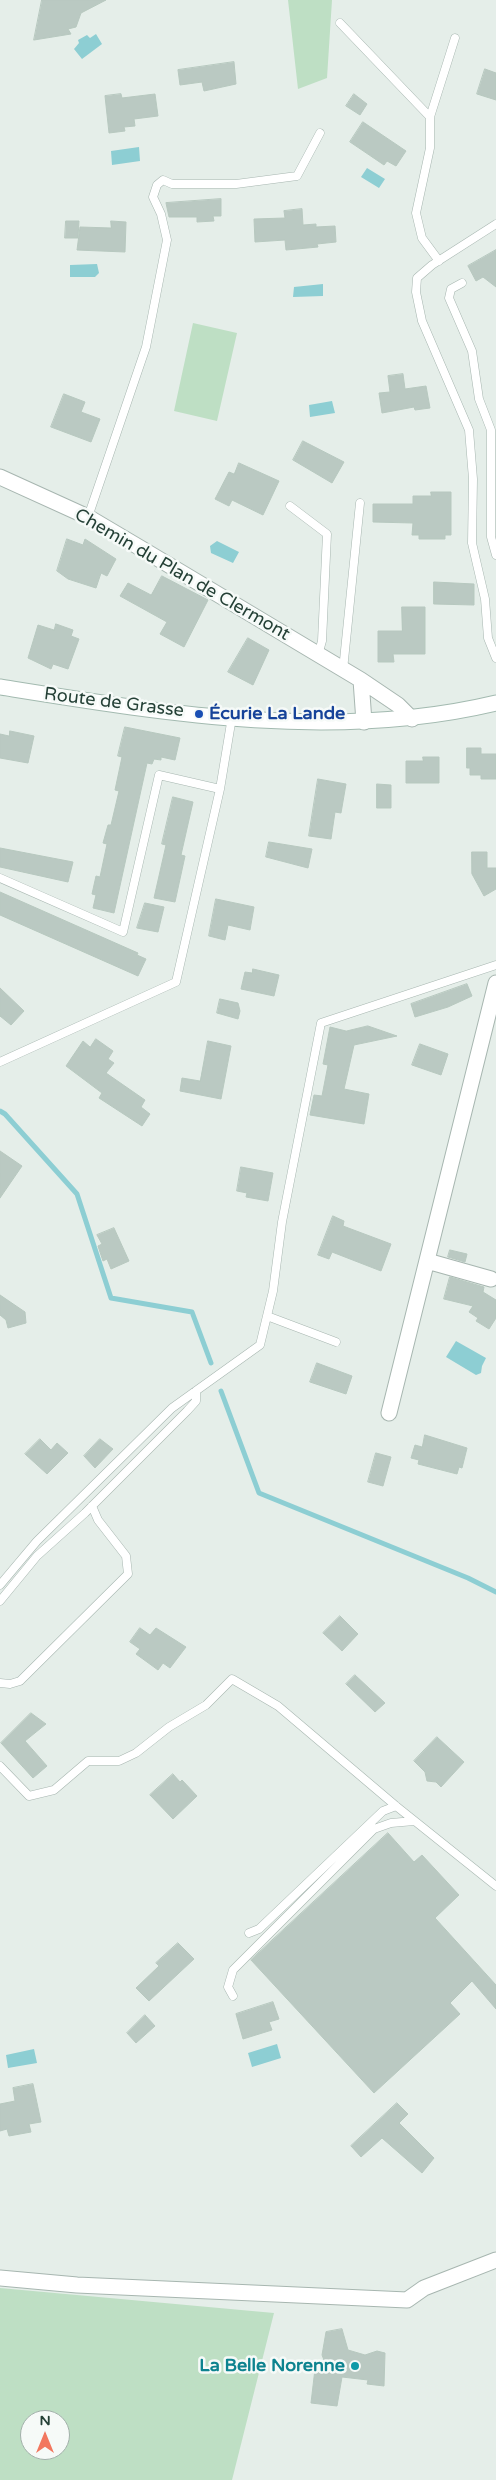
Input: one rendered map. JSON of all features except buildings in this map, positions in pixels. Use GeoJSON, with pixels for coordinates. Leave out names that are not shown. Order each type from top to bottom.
{"type":"FeatureCollection","features":[{"type":"Feature","properties":{"kind":"street","name":"Chemin du Plan de Clermont"},"geometry":{"type":"LineString","coordinates":[[0,477],[88,517],[361,680],[398,705],[412,719]]}},
{"type":"Feature","properties":{"kind":"street"},"geometry":{"type":"LineString","coordinates":[[361,680],[364,722]]}},
{"type":"Feature","properties":{"kind":"street","name":"Route de Grasse"},"geometry":{"type":"LineString","coordinates":[[0,688],[81,700],[232,718],[282,721],[364,722],[412,719],[496,703]]}},
{"type":"Feature","properties":{"kind":"street"},"geometry":{"type":"LineString","coordinates":[[389,1413],[496,983]]}},
{"type":"Feature","properties":{"kind":"street"},"geometry":{"type":"LineString","coordinates":[[428,1261],[491,1279]]}},
{"type":"Feature","properties":{"kind":"street"},"geometry":{"type":"LineString","coordinates":[[0,2278],[77,2285],[407,2300],[424,2288],[496,2260]]}},
{"type":"Feature","properties":{"kind":"lane"},"geometry":{"type":"LineString","coordinates":[[340,23],[430,117]]}},
{"type":"Feature","properties":{"kind":"lane"},"geometry":{"type":"LineString","coordinates":[[439,261],[422,238],[416,213],[430,148],[430,117],[455,38]]}},
{"type":"Feature","properties":{"kind":"lane"},"geometry":{"type":"LineString","coordinates":[[88,517],[146,347],[167,240],[161,214],[153,197],[157,185],[163,180],[172,184],[236,184],[297,176],[320,133]]}},
{"type":"Feature","properties":{"kind":"lane"},"geometry":{"type":"LineString","coordinates":[[496,224],[439,261],[418,278],[416,292],[422,321],[469,430],[473,479],[472,543],[485,599],[488,638],[496,658]]}},
{"type":"Feature","properties":{"kind":"lane"},"geometry":{"type":"LineString","coordinates":[[462,283],[451,289],[449,298],[472,351],[479,399],[491,430],[491,537],[496,555]]}},
{"type":"Feature","properties":{"kind":"lane"},"geometry":{"type":"LineString","coordinates":[[343,670],[360,503]]}},
{"type":"Feature","properties":{"kind":"lane"},"geometry":{"type":"LineString","coordinates":[[290,506],[326,534],[322,641],[318,655]]}},
{"type":"Feature","properties":{"kind":"lane"},"geometry":{"type":"LineString","coordinates":[[0,1062],[176,982],[220,789],[232,718]]}},
{"type":"Feature","properties":{"kind":"lane"},"geometry":{"type":"LineString","coordinates":[[0,878],[122,932],[159,775],[220,789]]}},
{"type":"Feature","properties":{"kind":"lane"},"geometry":{"type":"LineString","coordinates":[[0,1585],[37,1541],[172,1408],[260,1344],[267,1316],[321,1023],[496,965]]}},
{"type":"Feature","properties":{"kind":"lane"},"geometry":{"type":"LineString","coordinates":[[267,1316],[336,1342]]}},
{"type":"Feature","properties":{"kind":"lane"},"geometry":{"type":"LineString","coordinates":[[0,1601],[37,1556],[92,1506],[187,1411],[196,1401],[196,1391]]}},
{"type":"Feature","properties":{"kind":"lane"},"geometry":{"type":"LineString","coordinates":[[0,1683],[10,1684],[20,1681],[128,1574],[126,1556],[98,1520],[92,1506]]}},
{"type":"Feature","properties":{"kind":"lane"},"geometry":{"type":"LineString","coordinates":[[0,1766],[30,1796],[54,1790],[88,1761],[119,1761],[136,1753],[169,1727],[206,1705],[232,1680],[278,1706],[396,1806],[496,1886]]}},
{"type":"Feature","properties":{"kind":"lane"},"geometry":{"type":"LineString","coordinates":[[249,1933],[259,1929],[382,1811],[396,1806]]}},
{"type":"Feature","properties":{"kind":"lane"},"geometry":{"type":"LineString","coordinates":[[233,1996],[228,1987],[233,1970],[374,1829],[392,1822],[414,1820]]}},
{"type":"Feature","properties":{"kind":"green space"},"geometry":{"type":"Polygon","coordinates":[[[288,0],[332,0],[327,78],[298,89],[288,0]]]}},
{"type":"Feature","properties":{"kind":"green space"},"geometry":{"type":"Polygon","coordinates":[[[193,323],[237,333],[217,421],[174,411],[193,323]]]}},
{"type":"Feature","properties":{"kind":"green space"},"geometry":{"type":"Polygon","coordinates":[[[0,2288],[274,2313],[232,2480],[0,2480],[0,2288]]]}},
{"type":"Feature","properties":{"kind":"water"},"geometry":{"type":"Polygon","coordinates":[[[96,34],[102,44],[82,59],[74,49],[79,43],[78,40],[87,35],[90,38],[96,34]]]}},
{"type":"Feature","properties":{"kind":"water"},"geometry":{"type":"Polygon","coordinates":[[[139,147],[140,161],[112,165],[111,151],[139,147]]]}},
{"type":"Feature","properties":{"kind":"water"},"geometry":{"type":"Polygon","coordinates":[[[367,168],[385,179],[379,188],[361,177],[367,168]]]}},
{"type":"Feature","properties":{"kind":"water"},"geometry":{"type":"Polygon","coordinates":[[[97,264],[99,273],[95,277],[70,277],[70,265],[97,264]]]}},
{"type":"Feature","properties":{"kind":"water"},"geometry":{"type":"Polygon","coordinates":[[[323,284],[323,296],[293,297],[294,287],[323,284]]]}},
{"type":"Feature","properties":{"kind":"water"},"geometry":{"type":"Polygon","coordinates":[[[332,401],[335,413],[310,417],[309,405],[332,401]]]}},
{"type":"Feature","properties":{"kind":"water"},"geometry":{"type":"Polygon","coordinates":[[[217,541],[239,552],[233,563],[211,553],[210,546],[217,541]]]}},
{"type":"Feature","properties":{"kind":"water"},"geometry":{"type":"Polygon","coordinates":[[[456,1341],[486,1358],[481,1373],[476,1375],[446,1357],[456,1341]]]}},
{"type":"Feature","properties":{"kind":"water"},"geometry":{"type":"Polygon","coordinates":[[[277,2044],[281,2058],[252,2067],[248,2053],[277,2044]]]}},
{"type":"Feature","properties":{"kind":"water"},"geometry":{"type":"Polygon","coordinates":[[[34,2049],[37,2063],[8,2068],[6,2055],[34,2049]]]}},
{"type":"Feature","properties":{"kind":"waterway"},"geometry":{"type":"LineString","coordinates":[[0,1111],[5,1114],[77,1194],[111,1298],[192,1312],[211,1363]]}},
{"type":"Feature","properties":{"kind":"waterway"},"geometry":{"type":"LineString","coordinates":[[221,1391],[259,1493],[468,1578],[496,1592]]}},
{"type":"Feature","properties":{"kind":"place","name":"Écurie La Lande"},"geometry":{"type":"Point","coordinates":[199,714]}},
{"type":"Feature","properties":{"kind":"place","name":"La Belle Norenne"},"geometry":{"type":"Point","coordinates":[355,2366]}}]}
